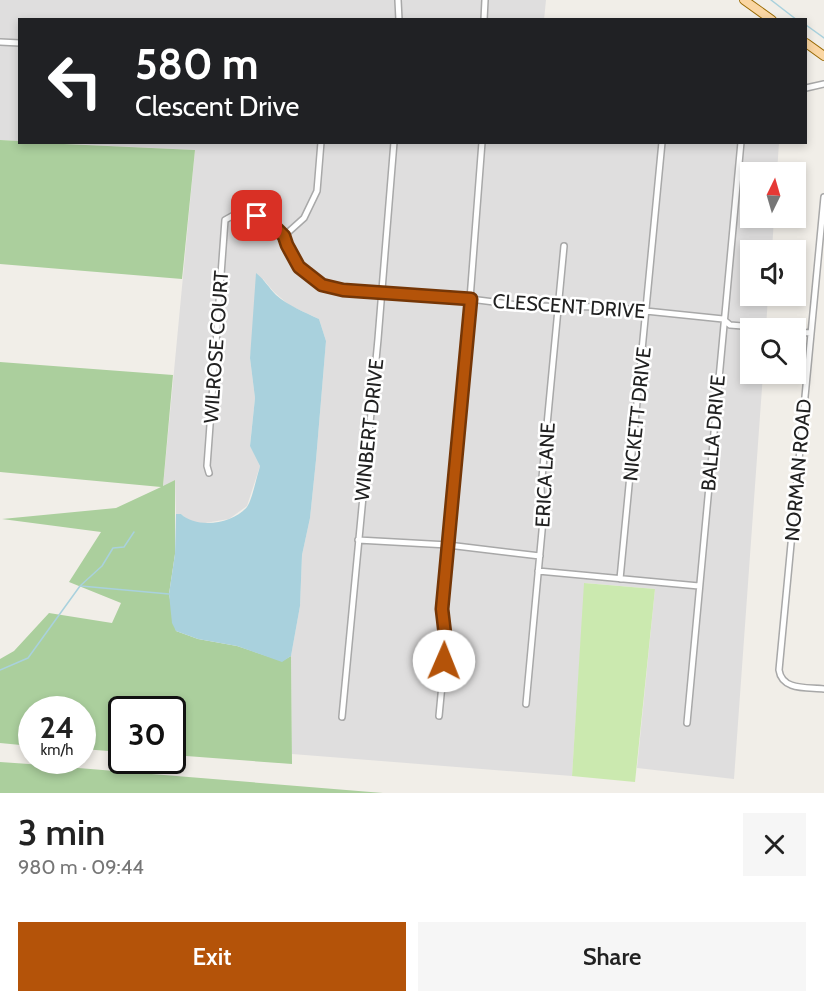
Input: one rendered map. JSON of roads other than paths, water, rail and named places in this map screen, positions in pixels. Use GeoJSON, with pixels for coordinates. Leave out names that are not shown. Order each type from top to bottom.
{"type":"FeatureCollection","features":[{"type":"Feature","properties":{"kind":"main road"},"geometry":{"type":"LineString","coordinates":[[744,0],[769,18]]}},
{"type":"Feature","properties":{"kind":"main road"},"geometry":{"type":"LineString","coordinates":[[807,44],[824,56]]}},
{"type":"Feature","properties":{"kind":"street"},"geometry":{"type":"LineString","coordinates":[[398,0],[399,18]]}},
{"type":"Feature","properties":{"kind":"street"},"geometry":{"type":"LineString","coordinates":[[484,18],[485,0]]}},
{"type":"Feature","properties":{"kind":"street"},"geometry":{"type":"LineString","coordinates":[[0,42],[18,43]]}},
{"type":"Feature","properties":{"kind":"street"},"geometry":{"type":"LineString","coordinates":[[807,88],[824,84]]}},
{"type":"Feature","properties":{"kind":"street"},"geometry":{"type":"LineString","coordinates":[[284,236],[304,218],[317,191],[321,144]]}},
{"type":"Feature","properties":{"kind":"street","name":"WINBERT DRIVE"},"geometry":{"type":"LineString","coordinates":[[342,717],[394,144]]}},
{"type":"Feature","properties":{"kind":"street"},"geometry":{"type":"LineString","coordinates":[[439,716],[446,643],[442,609],[471,299],[482,144]]}},
{"type":"Feature","properties":{"kind":"street","name":"NICKETT DRIVE"},"geometry":{"type":"LineString","coordinates":[[620,579],[662,144]]}},
{"type":"Feature","properties":{"kind":"street","name":"BALLA DRIVE"},"geometry":{"type":"LineString","coordinates":[[687,723],[741,144]]}},
{"type":"Feature","properties":{"kind":"street","name":"NORMAN ROAD"},"geometry":{"type":"LineString","coordinates":[[824,197],[779,670],[784,682],[792,686],[824,689]]}},
{"type":"Feature","properties":{"kind":"street","name":"CLESCENT DRIVE"},"geometry":{"type":"LineString","coordinates":[[225,220],[234,215],[257,216],[272,224],[284,236],[299,267],[322,285],[343,290],[471,299],[526,306],[608,307],[723,319],[730,325],[740,326]]}},
{"type":"Feature","properties":{"kind":"street","name":"WILROSE COURT"},"geometry":{"type":"LineString","coordinates":[[209,474],[207,466],[225,220]]}},
{"type":"Feature","properties":{"kind":"street","name":"ERICA LANE"},"geometry":{"type":"LineString","coordinates":[[526,704],[543,520],[541,488],[564,246]]}},
{"type":"Feature","properties":{"kind":"street"},"geometry":{"type":"LineString","coordinates":[[806,333],[811,333]]}},
{"type":"Feature","properties":{"kind":"street"},"geometry":{"type":"LineString","coordinates":[[358,540],[448,544],[540,556]]}},
{"type":"Feature","properties":{"kind":"street"},"geometry":{"type":"LineString","coordinates":[[538,571],[699,586]]}},
{"type":"Feature","properties":{"kind":"water"},"geometry":{"type":"Polygon","coordinates":[[[256,273],[281,299],[319,319],[326,341],[310,518],[302,555],[300,606],[291,656],[282,662],[237,646],[198,639],[176,631],[172,623],[169,594],[175,554],[176,514],[205,523],[224,521],[241,513],[249,504],[259,470],[260,466],[250,446],[255,398],[250,358],[256,273]]]}},
{"type":"Feature","properties":{"kind":"waterway"},"geometry":{"type":"LineString","coordinates":[[771,0],[794,18]]}},
{"type":"Feature","properties":{"kind":"waterway"},"geometry":{"type":"LineString","coordinates":[[807,26],[824,38]]}},
{"type":"Feature","properties":{"kind":"waterway"},"geometry":{"type":"LineString","coordinates":[[0,670],[28,658],[80,586],[102,566],[113,548],[124,547],[134,532]]}},
{"type":"Feature","properties":{"kind":"waterway"},"geometry":{"type":"LineString","coordinates":[[81,586],[169,594]]}}]}
